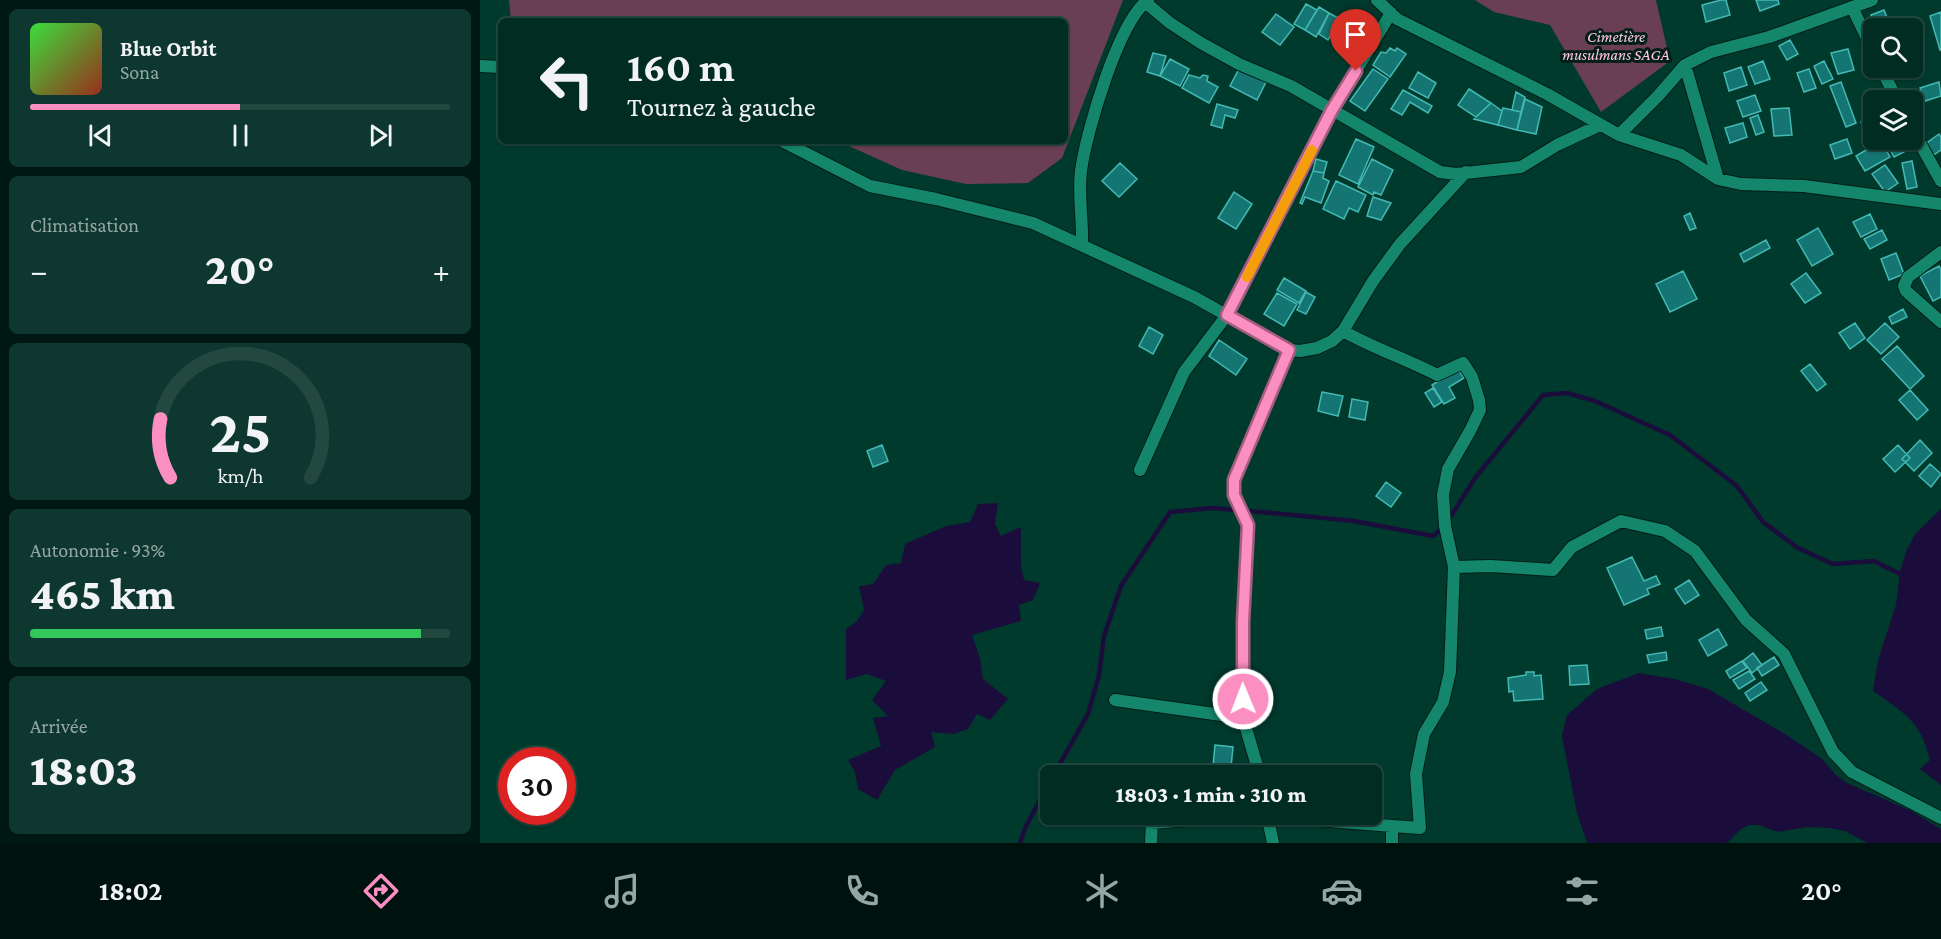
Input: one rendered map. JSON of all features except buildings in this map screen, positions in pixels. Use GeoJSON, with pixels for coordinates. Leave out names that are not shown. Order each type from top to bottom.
{"type":"FeatureCollection","features":[{"type":"Feature","properties":{"kind":"street"},"geometry":{"type":"LineString","coordinates":[[1377,0],[1397,20],[1547,94],[1618,135],[1681,155],[1718,179],[1741,184],[1803,186],[1941,204]]}},
{"type":"Feature","properties":{"kind":"street"},"geometry":{"type":"LineString","coordinates":[[1618,135],[1658,96],[1685,65],[1711,52],[1769,36],[1872,0]]}},
{"type":"Feature","properties":{"kind":"street"},"geometry":{"type":"LineString","coordinates":[[1082,245],[1081,174],[1088,136],[1121,38],[1140,6],[1146,1],[1170,23],[1201,43],[1291,86],[1440,172],[1456,174],[1521,167],[1557,145],[1600,125]]}},
{"type":"Feature","properties":{"kind":"street"},"geometry":{"type":"LineString","coordinates":[[1852,7],[1863,30]]}},
{"type":"Feature","properties":{"kind":"street"},"geometry":{"type":"LineString","coordinates":[[1140,470],[1184,372],[1227,315],[1332,110],[1391,13]]}},
{"type":"Feature","properties":{"kind":"street"},"geometry":{"type":"LineString","coordinates":[[1685,65],[1718,179]]}},
{"type":"Feature","properties":{"kind":"street"},"geometry":{"type":"LineString","coordinates":[[480,66],[498,67]]}},
{"type":"Feature","properties":{"kind":"street"},"geometry":{"type":"LineString","coordinates":[[788,144],[870,186],[936,199],[1033,223],[1194,297],[1289,350],[1300,351],[1317,348],[1332,341],[1343,331],[1373,281],[1400,243],[1466,172]]}},
{"type":"Feature","properties":{"kind":"street"},"geometry":{"type":"LineString","coordinates":[[1923,149],[1941,181]]}},
{"type":"Feature","properties":{"kind":"street"},"geometry":{"type":"LineString","coordinates":[[1941,252],[1908,277],[1904,286],[1906,291],[1941,322]]}},
{"type":"Feature","properties":{"kind":"street"},"geometry":{"type":"LineString","coordinates":[[1343,331],[1437,375],[1464,363],[1472,377],[1480,410],[1448,469],[1443,495],[1445,526],[1454,567],[1450,672],[1443,702],[1424,734],[1416,774],[1420,828],[1381,825]]}},
{"type":"Feature","properties":{"kind":"street"},"geometry":{"type":"LineString","coordinates":[[1257,765],[1244,718],[1243,622],[1248,525],[1234,495],[1234,480],[1289,350]]}},
{"type":"Feature","properties":{"kind":"street"},"geometry":{"type":"LineString","coordinates":[[1454,567],[1491,566],[1553,570],[1572,547],[1622,521],[1665,531],[1695,551],[1746,620],[1784,654],[1833,752],[1852,772],[1941,818]]}},
{"type":"Feature","properties":{"kind":"street"},"geometry":{"type":"LineString","coordinates":[[1115,700],[1244,718]]}},
{"type":"Feature","properties":{"kind":"street"},"geometry":{"type":"LineString","coordinates":[[1151,843],[1152,825]]}},
{"type":"Feature","properties":{"kind":"street"},"geometry":{"type":"LineString","coordinates":[[1269,825],[1273,843]]}},
{"type":"Feature","properties":{"kind":"street"},"geometry":{"type":"LineString","coordinates":[[1392,826],[1392,843]]}},
{"type":"Feature","properties":{"kind":"green space"},"geometry":{"type":"Polygon","coordinates":[[[509,0],[1123,0],[1068,142],[1068,18],[511,18],[509,0]]]}},
{"type":"Feature","properties":{"kind":"green space","name":"Cimetière musulmans SAGA"},"geometry":{"type":"Polygon","coordinates":[[[1475,0],[1656,0],[1670,61],[1601,112],[1550,25],[1494,12],[1475,0]]]}},
{"type":"Feature","properties":{"kind":"green space"},"geometry":{"type":"Polygon","coordinates":[[[845,144],[1067,144],[1062,158],[1028,183],[966,184],[902,170],[845,144]]]}},
{"type":"Feature","properties":{"kind":"shaded area"},"geometry":{"type":"Polygon","coordinates":[[[998,503],[995,524],[1001,536],[1021,527],[1021,565],[1024,580],[1040,583],[1033,600],[1019,605],[1021,621],[972,635],[980,658],[983,679],[1008,699],[990,720],[977,714],[968,729],[953,734],[931,732],[935,747],[895,770],[877,800],[858,789],[855,772],[848,760],[881,746],[873,718],[888,716],[872,700],[886,681],[867,674],[846,680],[846,629],[857,621],[864,610],[859,586],[873,584],[886,565],[901,563],[905,544],[946,526],[970,522],[978,504],[998,503]]]}},
{"type":"Feature","properties":{"kind":"shaded area"},"geometry":{"type":"Polygon","coordinates":[[[1941,509],[1941,785],[1920,769],[1930,760],[1922,736],[1916,727],[1902,712],[1873,691],[1878,660],[1896,605],[1900,571],[1907,549],[1916,533],[1941,509]]]}},
{"type":"Feature","properties":{"kind":"shaded area"},"geometry":{"type":"Polygon","coordinates":[[[1639,673],[1675,679],[1708,689],[1821,758],[1837,776],[1847,783],[1911,811],[1941,829],[1941,843],[1867,843],[1845,831],[1829,828],[1808,827],[1778,832],[1758,825],[1749,825],[1741,829],[1727,843],[1587,843],[1577,813],[1562,736],[1567,715],[1597,689],[1639,673]]]}},
{"type":"Feature","properties":{"kind":"waterway"},"geometry":{"type":"LineString","coordinates":[[1448,521],[1475,478],[1543,395],[1567,393],[1595,401],[1670,435],[1737,486],[1763,522],[1798,548],[1833,564],[1874,561],[1904,576]]}},
{"type":"Feature","properties":{"kind":"waterway"},"geometry":{"type":"LineString","coordinates":[[1059,765],[1088,714],[1099,675],[1104,636],[1121,586],[1170,512],[1212,508],[1272,513],[1354,521],[1433,536],[1443,528]]}},
{"type":"Feature","properties":{"kind":"waterway"},"geometry":{"type":"LineString","coordinates":[[1020,843],[1040,800]]}},
{"type":"Feature","properties":{"kind":"slow traffic"},"geometry":{"type":"LineString","coordinates":[[1247,277],[1312,150]]}},
{"type":"Feature","properties":{"kind":"route"},"geometry":{"type":"LineString","coordinates":[[1243,699],[1243,622],[1248,525],[1234,495],[1234,480],[1289,350],[1227,315],[1332,110],[1356,71]]}}]}
